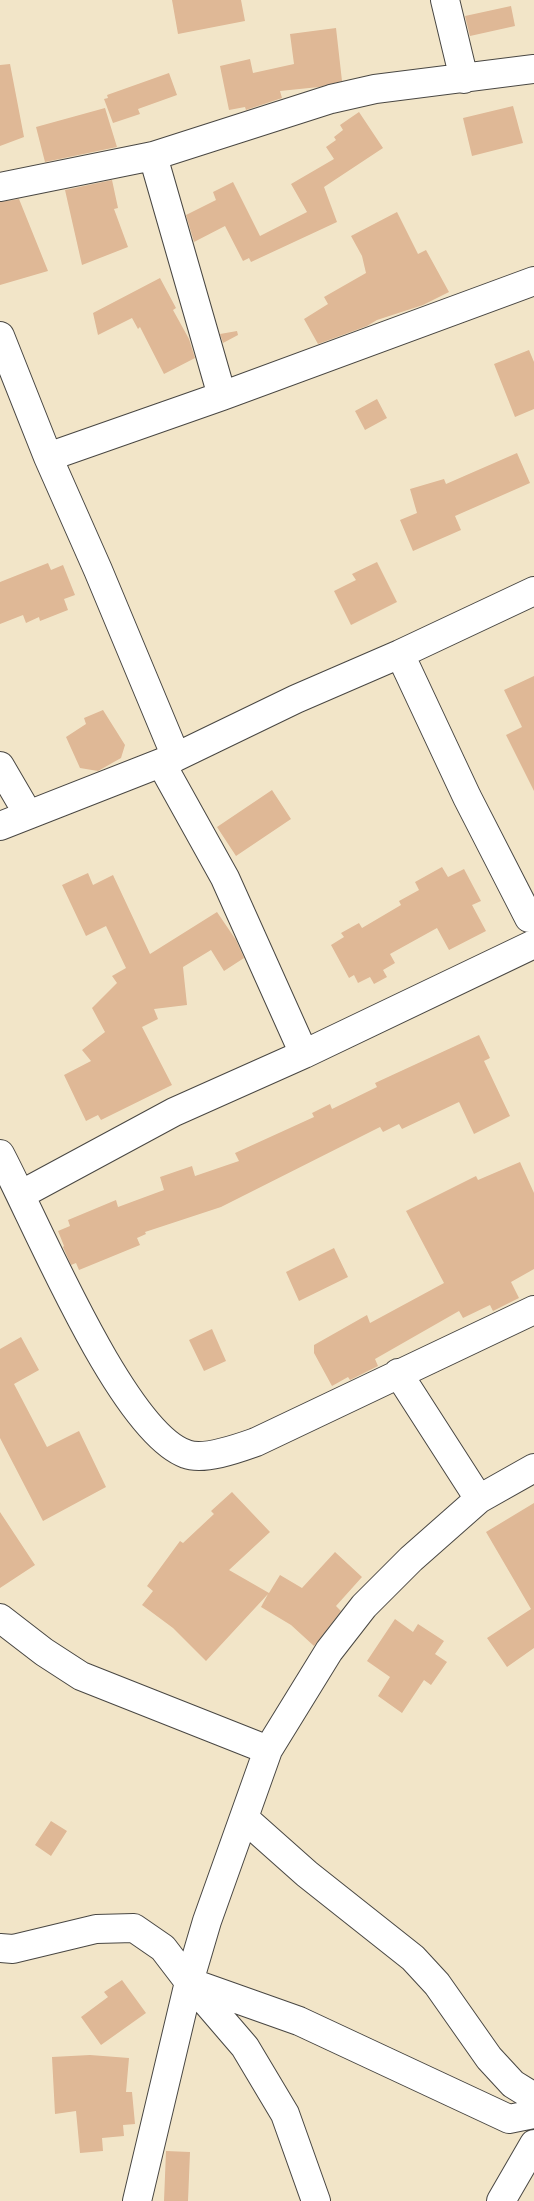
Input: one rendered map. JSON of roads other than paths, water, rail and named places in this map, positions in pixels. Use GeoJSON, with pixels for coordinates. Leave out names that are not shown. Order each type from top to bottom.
{"type":"FeatureCollection","features":[{"type":"Feature","properties":{"kind":"street"},"geometry":{"type":"LineString","coordinates":[[445,0],[464,78]]}},
{"type":"Feature","properties":{"kind":"street"},"geometry":{"type":"LineString","coordinates":[[0,187],[153,156],[331,99],[375,88],[534,69]]}},
{"type":"Feature","properties":{"kind":"street"},"geometry":{"type":"LineString","coordinates":[[153,156],[222,396]]}},
{"type":"Feature","properties":{"kind":"street"},"geometry":{"type":"LineString","coordinates":[[48,457],[222,396],[534,281]]}},
{"type":"Feature","properties":{"kind":"street"},"geometry":{"type":"LineString","coordinates":[[0,336],[169,760],[304,1054]]}},
{"type":"Feature","properties":{"kind":"street"},"geometry":{"type":"LineString","coordinates":[[0,826],[169,760],[296,699],[400,654],[534,591]]}},
{"type":"Feature","properties":{"kind":"street"},"geometry":{"type":"LineString","coordinates":[[22,1194],[174,1112],[304,1054],[533,928],[467,797],[400,654]]}},
{"type":"Feature","properties":{"kind":"street"},"geometry":{"type":"LineString","coordinates":[[0,766],[28,814]]}},
{"type":"Feature","properties":{"kind":"street"},"geometry":{"type":"LineString","coordinates":[[0,1154],[22,1194],[45,1250],[78,1312],[138,1412],[161,1438],[187,1455],[219,1454],[256,1442],[534,1310]]}},
{"type":"Feature","properties":{"kind":"street"},"geometry":{"type":"LineString","coordinates":[[398,1373],[480,1499]]}},
{"type":"Feature","properties":{"kind":"street"},"geometry":{"type":"LineString","coordinates":[[137,2201],[189,1982],[207,1921],[268,1750],[329,1650],[364,1606],[411,1559],[480,1499],[534,1468]]}},
{"type":"Feature","properties":{"kind":"street"},"geometry":{"type":"LineString","coordinates":[[0,1618],[44,1652],[82,1676],[268,1750]]}},
{"type":"Feature","properties":{"kind":"street"},"geometry":{"type":"LineString","coordinates":[[244,1818],[307,1874],[413,1958],[437,1984],[458,2018],[489,2058],[513,2084],[534,2097]]}},
{"type":"Feature","properties":{"kind":"street"},"geometry":{"type":"LineString","coordinates":[[0,1948],[13,1949],[96,1928],[134,1928],[163,1948],[189,1982],[245,2047],[285,2114],[316,2201]]}},
{"type":"Feature","properties":{"kind":"street"},"geometry":{"type":"LineString","coordinates":[[189,1982],[299,2021],[509,2119],[534,2114]]}},
{"type":"Feature","properties":{"kind":"street"},"geometry":{"type":"LineString","coordinates":[[501,2201],[534,2144]]}}]}
